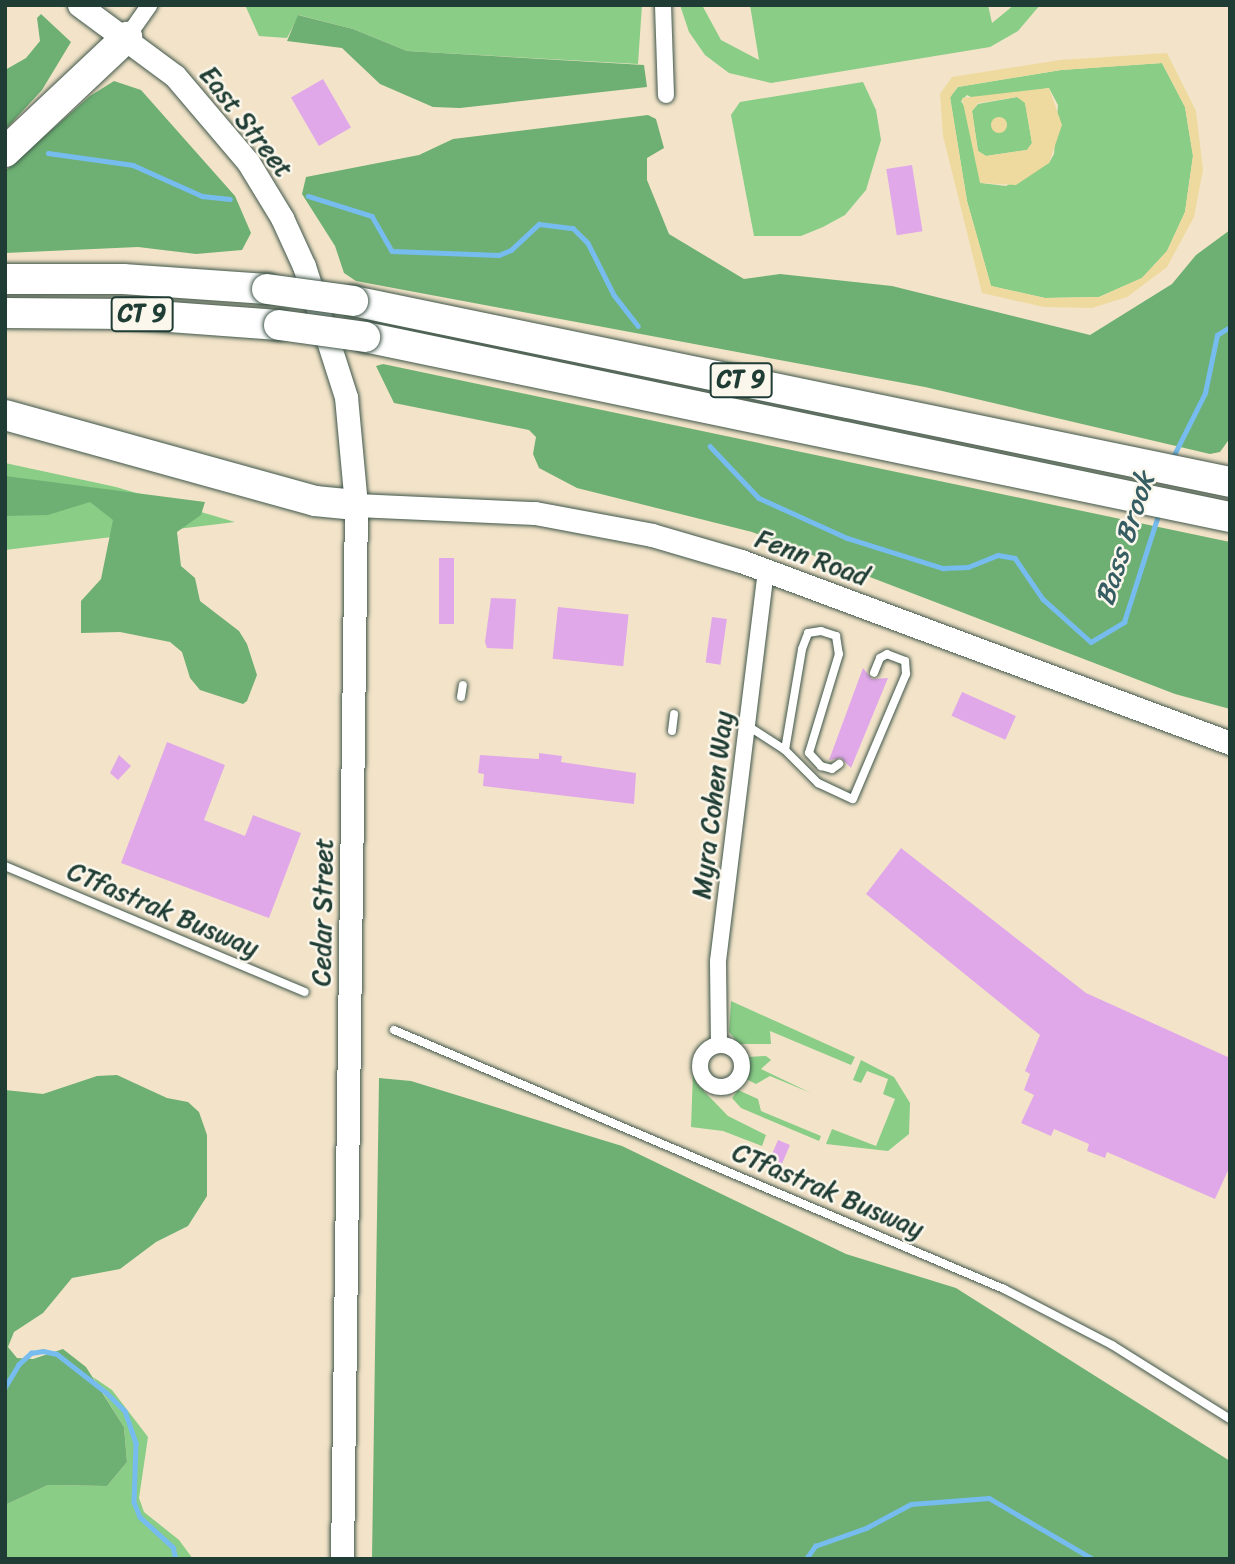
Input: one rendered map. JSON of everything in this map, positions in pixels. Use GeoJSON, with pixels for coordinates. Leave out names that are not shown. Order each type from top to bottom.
{"type":"FeatureCollection","features":[{"type":"Feature","properties":{"kind":"highway"},"geometry":{"type":"LineString","coordinates":[[5,152],[127,37]]}},
{"type":"Feature","properties":{"kind":"highway","name":"CT 9"},"geometry":{"type":"LineString","coordinates":[[5,279],[123,279],[267,289],[353,301],[1225,481]]}},
{"type":"Feature","properties":{"kind":"highway","name":"CT 9"},"geometry":{"type":"LineString","coordinates":[[5,313],[142,314],[279,325],[365,337],[1221,515]]}},
{"type":"Feature","properties":{"kind":"highway"},"geometry":{"type":"LineString","coordinates":[[5,415],[315,501],[356,505]]}},
{"type":"Feature","properties":{"kind":"main road","name":"East Street"},"geometry":{"type":"LineString","coordinates":[[79,5],[127,37],[175,76],[229,136],[274,203],[307,272]]}},
{"type":"Feature","properties":{"kind":"main road","name":"Cedar Street"},"geometry":{"type":"LineString","coordinates":[[307,272],[344,389],[356,505],[342,1559]]}},
{"type":"Feature","properties":{"kind":"main road","name":"Fenn Road"},"geometry":{"type":"LineString","coordinates":[[356,505],[443,506],[579,519],[664,538],[766,572],[1230,743]]}},
{"type":"Feature","properties":{"kind":"street"},"geometry":{"type":"LineString","coordinates":[[127,37],[149,5]]}},
{"type":"Feature","properties":{"kind":"street"},"geometry":{"type":"LineString","coordinates":[[663,5],[666,95]]}},
{"type":"Feature","properties":{"kind":"street","name":"Myra Cohen Way"},"geometry":{"type":"LineString","coordinates":[[719,1045],[719,961],[766,572]]}},
{"type":"Feature","properties":{"kind":"lane"},"geometry":{"type":"LineString","coordinates":[[785,750],[802,649],[808,633],[821,631],[836,636],[839,654],[809,753],[821,766],[832,769],[839,764]]}},
{"type":"Feature","properties":{"kind":"lane"},"geometry":{"type":"LineString","coordinates":[[747,725],[785,750],[818,783],[853,799],[906,674],[905,661],[887,654],[880,658],[874,673]]}},
{"type":"Feature","properties":{"kind":"lane"},"geometry":{"type":"LineString","coordinates":[[461,697],[463,685]]}},
{"type":"Feature","properties":{"kind":"lane"},"geometry":{"type":"LineString","coordinates":[[672,731],[674,714]]}},
{"type":"Feature","properties":{"kind":"lane","name":"CTfastrak Busway"},"geometry":{"type":"LineString","coordinates":[[5,866],[305,992]]}},
{"type":"Feature","properties":{"kind":"lane","name":"CTfastrak Busway"},"geometry":{"type":"LineString","coordinates":[[394,1030],[1004,1289],[1112,1345],[1230,1419]]}},
{"type":"Feature","properties":{"kind":"green space"},"geometry":{"type":"Polygon","coordinates":[[[245,5],[642,5],[638,64],[407,51],[353,29],[299,15],[287,38],[259,36],[245,5]]]}},
{"type":"Feature","properties":{"kind":"green space"},"geometry":{"type":"Polygon","coordinates":[[[680,5],[702,5],[721,40],[759,60],[750,5],[988,5],[992,23],[1014,5],[1040,5],[1018,31],[990,47],[771,83],[729,73],[705,55],[689,32],[680,5]]]}},
{"type":"Feature","properties":{"kind":"green space"},"geometry":{"type":"Polygon","coordinates":[[[41,14],[71,42],[42,90],[5,130],[5,70],[26,58],[40,41],[37,18],[41,14]]]}},
{"type":"Feature","properties":{"kind":"green space"},"geometry":{"type":"Polygon","coordinates":[[[298,15],[353,29],[407,51],[644,65],[647,87],[460,108],[433,107],[380,84],[342,48],[287,41],[298,15]]]}},
{"type":"Feature","properties":{"kind":"green space"},"geometry":{"type":"Polygon","coordinates":[[[1162,63],[1185,107],[1193,156],[1185,212],[1167,251],[1142,278],[1099,297],[1045,298],[991,286],[967,201],[950,97],[958,87],[1061,70],[1162,63]],[[1049,88],[977,100],[967,95],[961,101],[968,112],[981,183],[1006,186],[1049,163],[1054,154],[1058,105],[1049,88]]]}},
{"type":"Feature","properties":{"kind":"green space"},"geometry":{"type":"Polygon","coordinates":[[[114,81],[141,90],[235,196],[251,233],[242,250],[196,254],[138,247],[5,253],[5,171],[90,96],[114,81]]]}},
{"type":"Feature","properties":{"kind":"green space"},"geometry":{"type":"Polygon","coordinates":[[[863,82],[876,110],[881,140],[866,190],[845,215],[823,227],[801,236],[754,236],[731,115],[740,102],[863,82]]]}},
{"type":"Feature","properties":{"kind":"green space"},"geometry":{"type":"Polygon","coordinates":[[[1017,97],[1025,102],[1032,143],[1027,150],[986,156],[978,151],[972,111],[978,104],[1017,97]]]}},
{"type":"Feature","properties":{"kind":"green space"},"geometry":{"type":"Polygon","coordinates":[[[648,115],[656,119],[664,148],[647,158],[647,180],[669,234],[744,279],[780,274],[892,286],[1090,335],[1172,284],[1196,255],[1230,230],[1230,438],[1220,452],[1210,454],[925,387],[356,281],[344,273],[335,246],[302,194],[306,177],[419,155],[453,139],[648,115]]]}},
{"type":"Feature","properties":{"kind":"green space"},"geometry":{"type":"Polygon","coordinates":[[[383,364],[1230,542],[1230,709],[1175,694],[752,532],[577,488],[539,468],[533,454],[536,437],[529,430],[394,403],[376,366],[383,364]]]}},
{"type":"Feature","properties":{"kind":"green space"},"geometry":{"type":"Polygon","coordinates":[[[5,463],[116,487],[235,522],[5,550],[5,463]]]}},
{"type":"Feature","properties":{"kind":"green space"},"geometry":{"type":"Polygon","coordinates":[[[5,476],[205,502],[201,515],[177,532],[181,566],[195,578],[200,601],[239,631],[247,644],[257,675],[247,701],[243,704],[200,690],[190,678],[182,652],[170,642],[120,632],[81,633],[81,601],[101,579],[113,520],[90,502],[48,515],[5,516],[5,476]]]}},
{"type":"Feature","properties":{"kind":"green space"},"geometry":{"type":"Polygon","coordinates":[[[731,1001],[855,1057],[851,1065],[770,1031],[771,1044],[739,1044],[729,1032],[731,1001]]]}},
{"type":"Feature","properties":{"kind":"green space"},"geometry":{"type":"Polygon","coordinates":[[[766,1056],[771,1060],[761,1069],[811,1093],[770,1076],[756,1084],[746,1079],[749,1057],[766,1056]]]}},
{"type":"Feature","properties":{"kind":"green space"},"geometry":{"type":"Polygon","coordinates":[[[861,1060],[894,1077],[910,1103],[909,1134],[888,1151],[826,1144],[832,1129],[876,1146],[895,1099],[883,1094],[888,1079],[867,1071],[861,1083],[853,1080],[861,1060]]]}},
{"type":"Feature","properties":{"kind":"green space"},"geometry":{"type":"Polygon","coordinates":[[[693,1073],[697,1084],[728,1116],[766,1135],[762,1146],[723,1131],[691,1127],[693,1073]]]}},
{"type":"Feature","properties":{"kind":"green space"},"geometry":{"type":"Polygon","coordinates":[[[117,1075],[167,1098],[188,1102],[199,1112],[207,1135],[207,1196],[188,1226],[156,1242],[120,1269],[72,1278],[43,1313],[14,1332],[8,1347],[17,1358],[33,1359],[63,1349],[86,1367],[124,1427],[127,1462],[107,1486],[48,1485],[5,1505],[5,1090],[43,1094],[97,1076],[117,1075]]]}},
{"type":"Feature","properties":{"kind":"green space"},"geometry":{"type":"Polygon","coordinates":[[[379,1078],[411,1081],[622,1146],[846,1254],[956,1288],[1230,1461],[1230,1559],[372,1559],[379,1078]]]}},
{"type":"Feature","properties":{"kind":"green space"},"geometry":{"type":"Polygon","coordinates":[[[738,1090],[758,1099],[761,1111],[821,1136],[819,1141],[741,1108],[732,1098],[738,1090]]]}},
{"type":"Feature","properties":{"kind":"green space"},"geometry":{"type":"Polygon","coordinates":[[[93,1377],[112,1390],[148,1437],[139,1498],[144,1512],[179,1540],[193,1559],[5,1559],[5,1505],[48,1485],[107,1486],[127,1462],[124,1427],[93,1377]]]}},
{"type":"Feature","properties":{"kind":"sand"},"geometry":{"type":"Polygon","coordinates":[[[1167,53],[1196,111],[1203,170],[1194,217],[1167,267],[1127,297],[1092,308],[1044,307],[982,293],[943,136],[940,94],[952,77],[1060,60],[1167,53]],[[1162,63],[1061,70],[957,87],[950,98],[967,201],[991,286],[1045,298],[1099,297],[1142,278],[1167,251],[1185,212],[1193,156],[1185,107],[1162,63]]]}},
{"type":"Feature","properties":{"kind":"sand"},"geometry":{"type":"Polygon","coordinates":[[[1049,88],[1062,125],[1049,163],[1016,185],[980,183],[962,98],[1049,88]],[[1017,97],[978,103],[972,111],[978,151],[986,156],[1027,150],[1032,143],[1025,103],[1017,97]]]}},
{"type":"Feature","properties":{"kind":"sand"},"geometry":{"type":"Polygon","coordinates":[[[996,117],[1002,117],[1007,125],[1005,131],[996,133],[991,128],[991,122],[996,117]]]}},
{"type":"Feature","properties":{"kind":"building"},"geometry":{"type":"Polygon","coordinates":[[[323,79],[351,127],[319,146],[291,98],[323,79]]]}},
{"type":"Feature","properties":{"kind":"building"},"geometry":{"type":"Polygon","coordinates":[[[912,165],[922,231],[897,235],[886,169],[912,165]]]}},
{"type":"Feature","properties":{"kind":"building"},"geometry":{"type":"Polygon","coordinates":[[[439,558],[454,558],[454,624],[439,624],[439,558]]]}},
{"type":"Feature","properties":{"kind":"building"},"geometry":{"type":"Polygon","coordinates":[[[491,598],[516,599],[513,649],[487,648],[485,642],[491,598]]]}},
{"type":"Feature","properties":{"kind":"building"},"geometry":{"type":"Polygon","coordinates":[[[558,607],[629,614],[623,666],[553,659],[558,607]]]}},
{"type":"Feature","properties":{"kind":"building"},"geometry":{"type":"Polygon","coordinates":[[[712,617],[727,619],[720,665],[706,663],[712,617]]]}},
{"type":"Feature","properties":{"kind":"building"},"geometry":{"type":"Polygon","coordinates":[[[863,668],[872,679],[888,678],[851,768],[841,758],[829,760],[863,668]]]}},
{"type":"Feature","properties":{"kind":"building"},"geometry":{"type":"Polygon","coordinates":[[[962,692],[1016,716],[1005,740],[951,716],[962,692]]]}},
{"type":"Feature","properties":{"kind":"building"},"geometry":{"type":"Polygon","coordinates":[[[167,742],[225,765],[204,820],[245,836],[253,815],[301,833],[269,918],[121,863],[167,742]]]}},
{"type":"Feature","properties":{"kind":"building"},"geometry":{"type":"Polygon","coordinates":[[[539,753],[562,756],[561,762],[636,773],[634,804],[483,786],[484,774],[478,773],[480,755],[539,759],[539,753]]]}},
{"type":"Feature","properties":{"kind":"building"},"geometry":{"type":"Polygon","coordinates":[[[119,755],[131,766],[118,780],[110,773],[119,755]]]}},
{"type":"Feature","properties":{"kind":"building"},"geometry":{"type":"Polygon","coordinates":[[[901,848],[1086,993],[1230,1058],[1230,1166],[1215,1199],[1107,1152],[1105,1158],[1087,1151],[1089,1144],[1054,1129],[1051,1136],[1021,1123],[1034,1095],[1024,1090],[1030,1074],[1025,1071],[1040,1035],[866,894],[901,848]]]}},
{"type":"Feature","properties":{"kind":"building"},"geometry":{"type":"Polygon","coordinates":[[[778,1140],[790,1145],[778,1173],[766,1168],[778,1140]]]}},
{"type":"Feature","properties":{"kind":"waterway","name":"Bass Brook"},"geometry":{"type":"LineString","coordinates":[[48,153],[133,165],[202,196],[230,199]]}},
{"type":"Feature","properties":{"kind":"waterway","name":"Bass Brook"},"geometry":{"type":"LineString","coordinates":[[308,196],[372,216],[392,251],[499,255],[511,250],[539,224],[573,228],[588,243],[614,295],[638,326]]}},
{"type":"Feature","properties":{"kind":"waterway","name":"Bass Brook"},"geometry":{"type":"LineString","coordinates":[[1172,459],[1205,393],[1217,335],[1230,327]]}},
{"type":"Feature","properties":{"kind":"waterway","name":"Bass Brook"},"geometry":{"type":"LineString","coordinates":[[710,446],[759,498],[847,538],[943,568],[968,567],[998,555],[1015,558],[1043,599],[1091,642],[1124,622],[1159,512]]}},
{"type":"Feature","properties":{"kind":"waterway"},"geometry":{"type":"LineString","coordinates":[[5,1387],[18,1365],[31,1353],[43,1351],[57,1354],[107,1393],[125,1411],[136,1443],[134,1502],[140,1517],[173,1547],[176,1559]]}},
{"type":"Feature","properties":{"kind":"waterway"},"geometry":{"type":"LineString","coordinates":[[806,1559],[815,1546],[866,1528],[911,1504],[989,1498],[1093,1559]]}}]}
